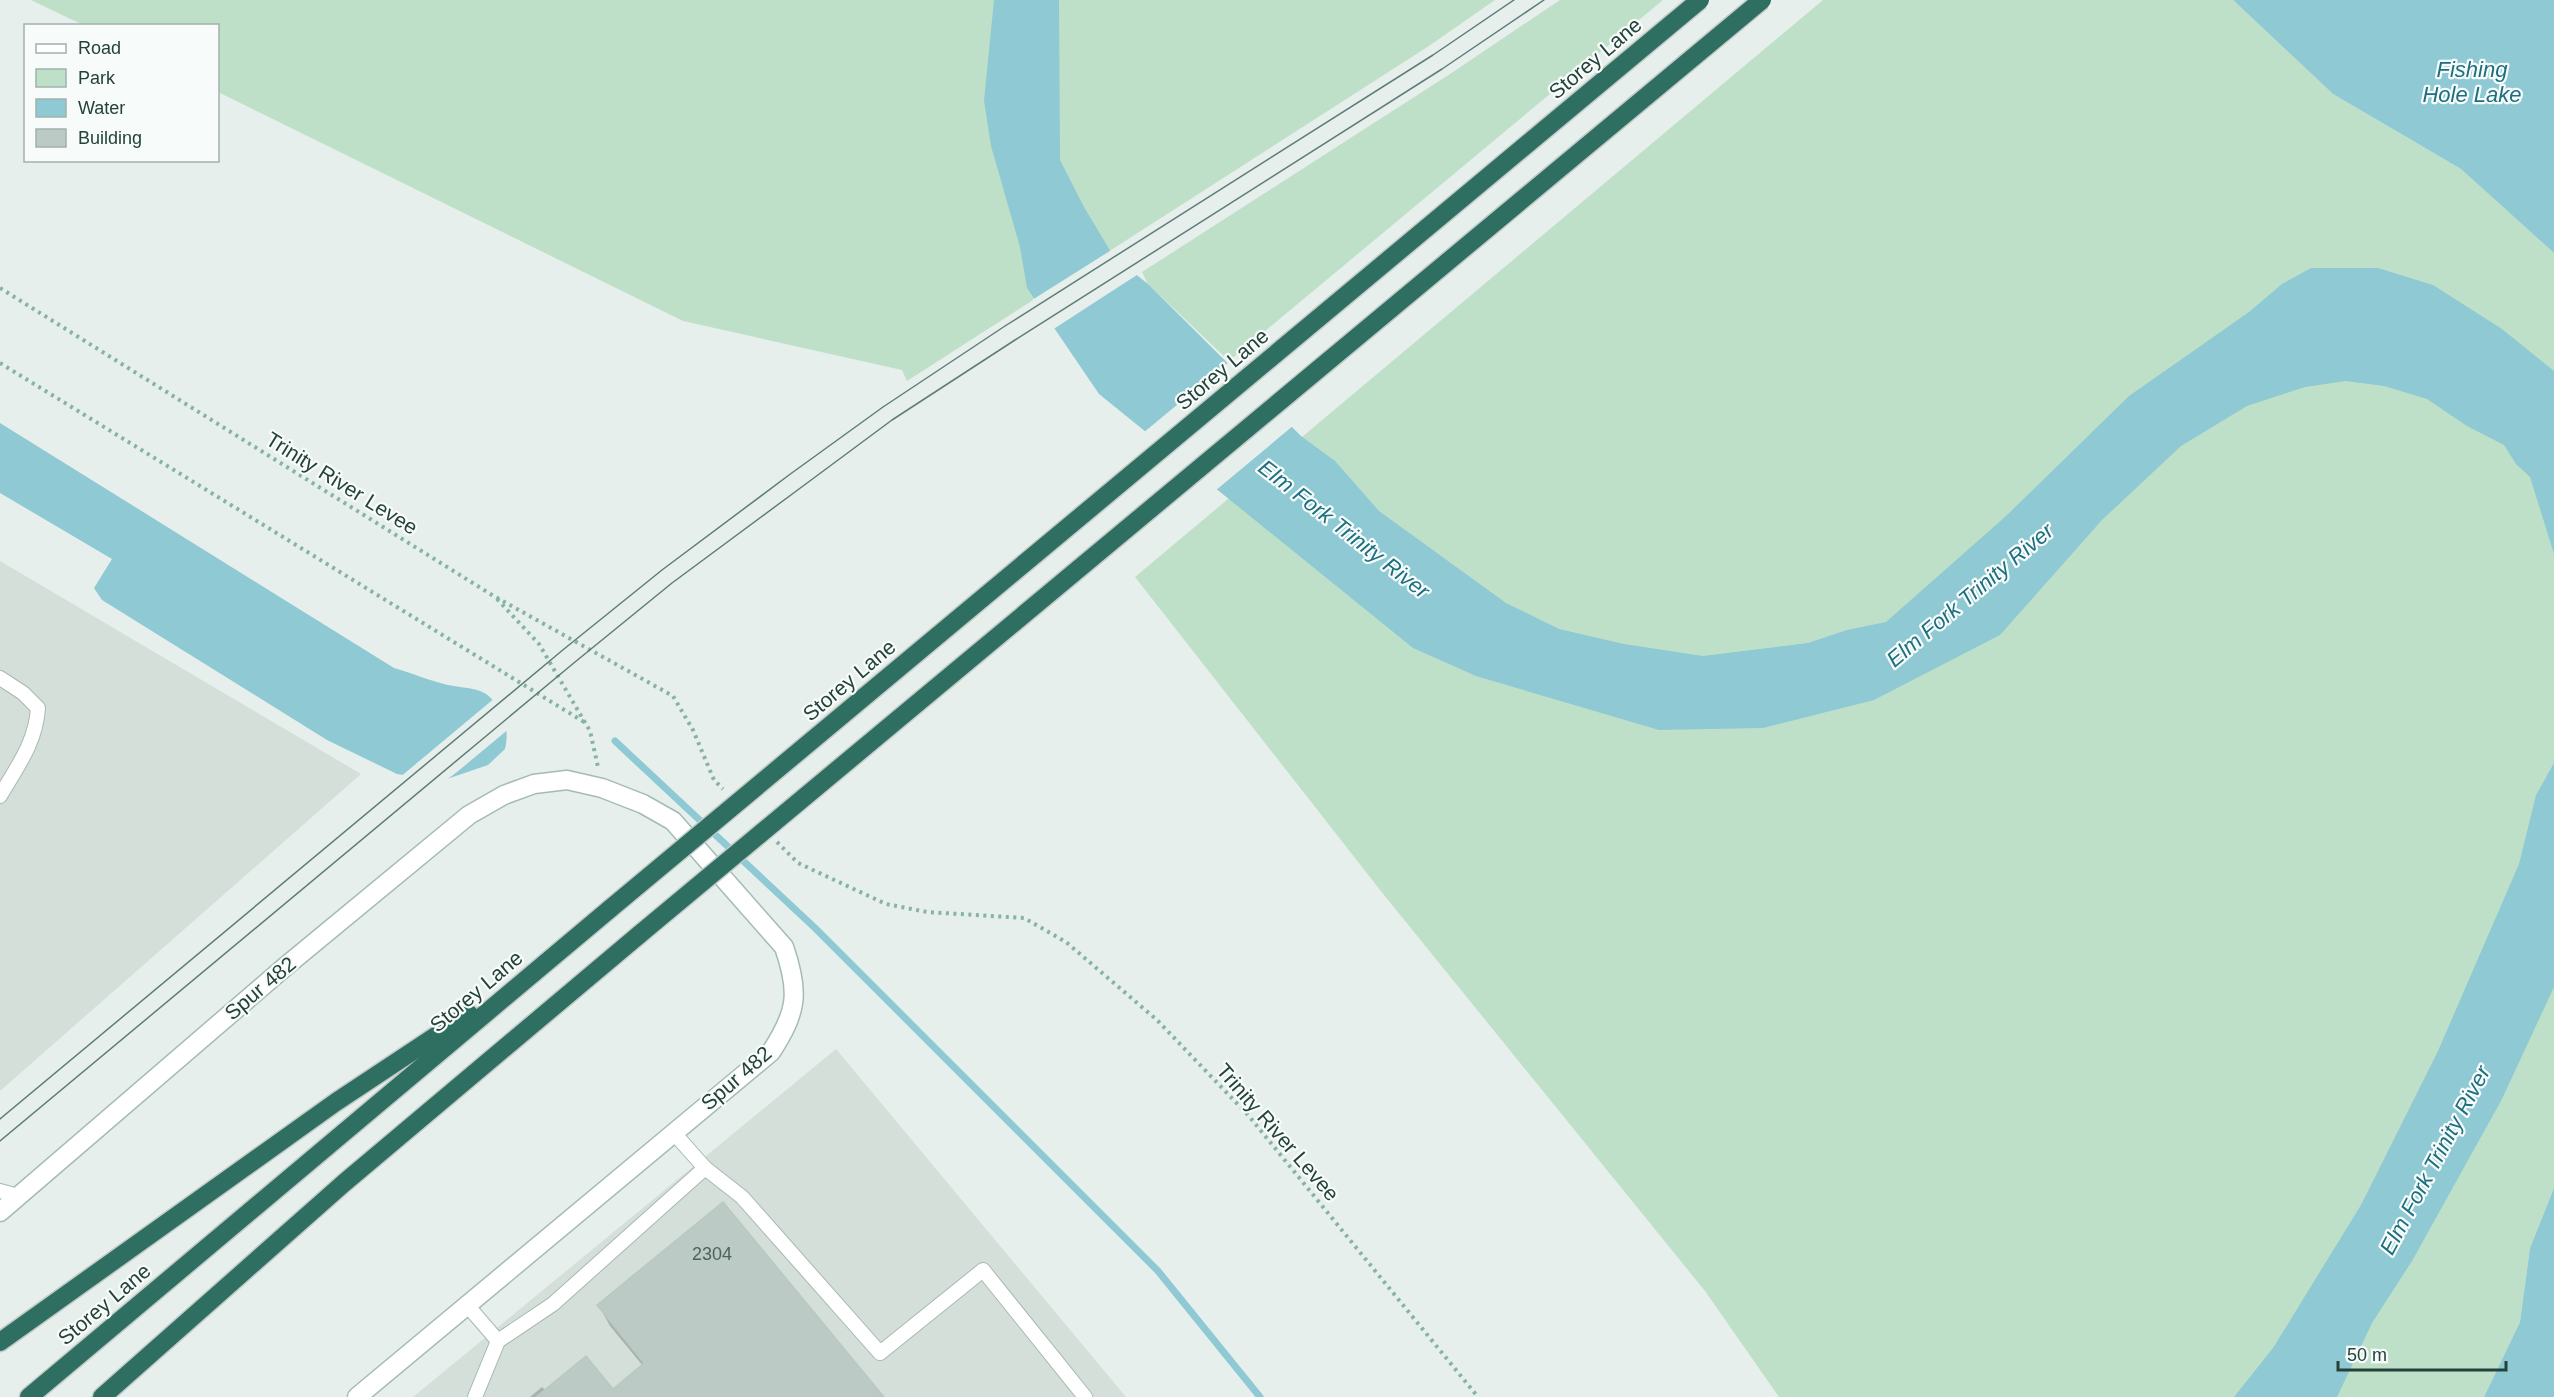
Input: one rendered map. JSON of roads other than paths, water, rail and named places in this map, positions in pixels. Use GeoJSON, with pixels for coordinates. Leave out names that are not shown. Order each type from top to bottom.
{"type":"FeatureCollection","features":[{"type":"Feature","properties":{"kind":"highway","name":"Storey Lane"},"geometry":{"type":"LineString","coordinates":[[29,1397],[527,978],[1700,0]]}},
{"type":"Feature","properties":{"kind":"highway"},"geometry":{"type":"LineString","coordinates":[[102,1397],[344,1183],[1762,0]]}},
{"type":"Feature","properties":{"kind":"highway"},"geometry":{"type":"LineString","coordinates":[[0,1342],[336,1102],[527,978]]}},
{"type":"Feature","properties":{"kind":"main road","name":"Spur 482"},"geometry":{"type":"LineString","coordinates":[[0,1212],[286,966],[469,815],[504,795],[534,784],[567,780],[602,788],[643,804],[673,821],[784,947],[792,968],[794,1002],[787,1027],[771,1052],[357,1397]]}},
{"type":"Feature","properties":{"kind":"lane"},"geometry":{"type":"LineString","coordinates":[[0,678],[23,693],[38,708],[36,729],[31,743],[0,796]]}},
{"type":"Feature","properties":{"kind":"lane"},"geometry":{"type":"LineString","coordinates":[[673,1132],[705,1168],[742,1197],[880,1353],[983,1270],[1085,1397]]}},
{"type":"Feature","properties":{"kind":"lane"},"geometry":{"type":"LineString","coordinates":[[475,1397],[498,1341],[553,1304],[705,1168]]}},
{"type":"Feature","properties":{"kind":"lane"},"geometry":{"type":"LineString","coordinates":[[0,1191],[18,1197]]}},
{"type":"Feature","properties":{"kind":"lane"},"geometry":{"type":"LineString","coordinates":[[467,1305],[498,1341]]}},
{"type":"Feature","properties":{"kind":"water","name":"Elm Fork Trinity River"},"geometry":{"type":"Polygon","coordinates":[[[994,0],[1059,0],[1060,160],[1084,207],[1114,257],[1148,284],[1301,436],[1335,461],[1379,511],[1506,603],[1559,629],[1624,644],[1703,656],[1808,643],[1847,630],[1886,622],[2006,516],[2129,396],[2249,312],[2282,284],[2311,268],[2378,268],[2433,285],[2502,329],[2554,371],[2554,554],[2530,477],[2516,464],[2504,445],[2467,426],[2427,399],[2384,386],[2346,381],[2305,387],[2247,406],[2181,446],[2102,520],[2000,635],[1874,700],[1763,728],[1659,730],[1476,676],[1413,648],[1099,394],[1027,288],[1020,247],[991,146],[984,101],[994,0]]]}},
{"type":"Feature","properties":{"kind":"water","name":"Fishing Hole Lake"},"geometry":{"type":"Polygon","coordinates":[[[2233,0],[2554,0],[2554,253],[2461,169],[2333,94],[2233,0]]]}},
{"type":"Feature","properties":{"kind":"water"},"geometry":{"type":"Polygon","coordinates":[[[0,423],[394,668],[485,694],[496,704],[503,718],[506,731],[505,749],[488,765],[441,781],[397,774],[327,740],[102,600],[94,588],[112,559],[0,493],[0,423]]]}},
{"type":"Feature","properties":{"kind":"water","name":"Elm Fork Trinity River"},"geometry":{"type":"Polygon","coordinates":[[[2554,763],[2554,987],[2502,1099],[2412,1261],[2372,1323],[2337,1397],[2234,1397],[2273,1348],[2361,1205],[2438,1051],[2519,864],[2536,795],[2554,763]]]}},
{"type":"Feature","properties":{"kind":"water"},"geometry":{"type":"Polygon","coordinates":[[[2554,1188],[2554,1397],[2484,1397],[2520,1322],[2530,1248],[2554,1188]]]}},
{"type":"Feature","properties":{"kind":"waterway"},"geometry":{"type":"LineString","coordinates":[[615,741],[815,928],[1158,1271],[1260,1397]]}},
{"type":"Feature","properties":{"kind":"tram line"},"geometry":{"type":"LineString","coordinates":[[0,1119],[564,649],[662,570],[789,475],[883,407],[1005,326],[1433,55],[1514,0]]}},
{"type":"Feature","properties":{"kind":"tram line"},"geometry":{"type":"LineString","coordinates":[[0,1141],[672,583],[892,420],[1442,69],[1544,0]]}}]}
